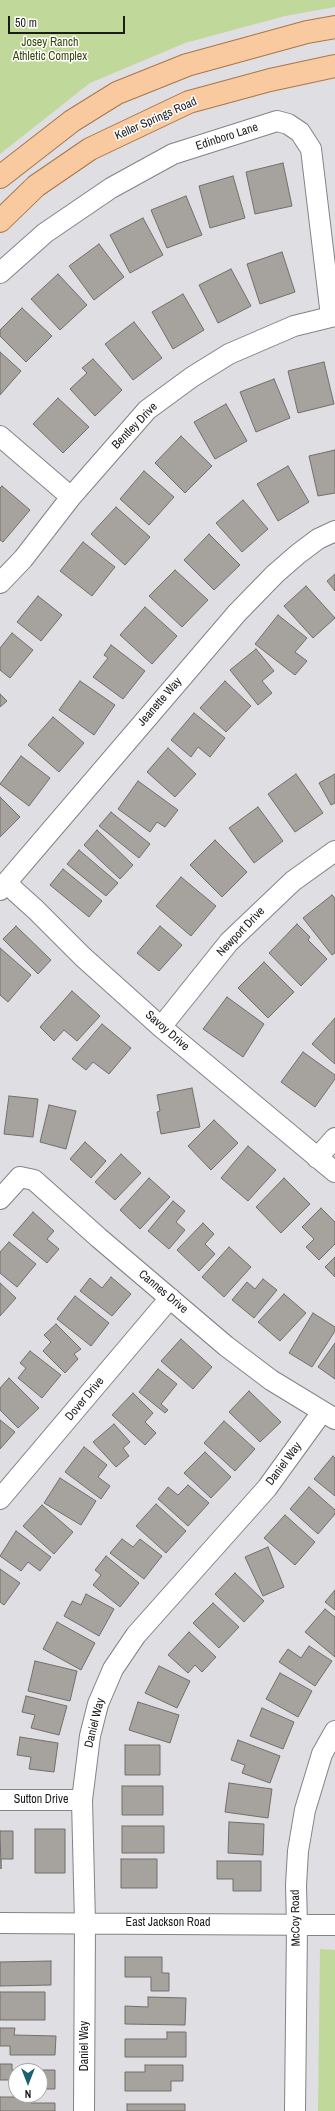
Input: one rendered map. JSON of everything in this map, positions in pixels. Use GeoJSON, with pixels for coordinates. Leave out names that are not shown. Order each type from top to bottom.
{"type":"FeatureCollection","features":[{"type":"Feature","properties":{"kind":"main road"},"geometry":{"type":"LineString","coordinates":[[0,176],[72,121],[117,93],[187,65],[307,32],[335,27]]}},
{"type":"Feature","properties":{"kind":"main road","name":"Keller Springs Road"},"geometry":{"type":"LineString","coordinates":[[0,221],[36,186],[90,149],[189,102],[277,78],[335,66]]}},
{"type":"Feature","properties":{"kind":"main road"},"geometry":{"type":"LineString","coordinates":[[72,121],[90,149]]}},
{"type":"Feature","properties":{"kind":"street","name":"Edinboro Lane"},"geometry":{"type":"LineString","coordinates":[[0,273],[46,233],[111,188],[173,154],[277,120],[288,124],[300,132],[311,149],[333,316]]}},
{"type":"Feature","properties":{"kind":"street","name":"Bentley Drive"},"geometry":{"type":"LineString","coordinates":[[0,584],[23,559],[71,497],[147,410],[192,376],[229,354],[294,326],[333,316]]}},
{"type":"Feature","properties":{"kind":"street"},"geometry":{"type":"LineString","coordinates":[[0,436],[71,497]]}},
{"type":"Feature","properties":{"kind":"street","name":"Jeanette Way"},"geometry":{"type":"LineString","coordinates":[[3,886],[237,613],[275,574],[298,554],[318,539],[335,530]]}},
{"type":"Feature","properties":{"kind":"street","name":"Newport Drive"},"geometry":{"type":"LineString","coordinates":[[162,1027],[229,942],[293,881],[335,851]]}},
{"type":"Feature","properties":{"kind":"street","name":"Savoy Drive"},"geometry":{"type":"LineString","coordinates":[[3,886],[36,910],[83,957],[162,1027],[335,1172]]}},
{"type":"Feature","properties":{"kind":"street"},"geometry":{"type":"LineString","coordinates":[[317,1158],[335,1138]]}},
{"type":"Feature","properties":{"kind":"street","name":"Cannes Drive"},"geometry":{"type":"LineString","coordinates":[[0,1199],[20,1177],[34,1180],[226,1346],[271,1380],[329,1416]]}},
{"type":"Feature","properties":{"kind":"street","name":"Dover Drive"},"geometry":{"type":"LineString","coordinates":[[0,1499],[170,1298]]}},
{"type":"Feature","properties":{"kind":"street","name":"Daniel Way"},"geometry":{"type":"LineString","coordinates":[[84,2111],[85,1923],[82,1800],[90,1736],[98,1704],[113,1670],[136,1635],[329,1416]]}},
{"type":"Feature","properties":{"kind":"street","name":"McCoy Road"},"geometry":{"type":"LineString","coordinates":[[295,2111],[296,1885],[298,1851],[305,1810],[322,1754],[335,1731]]}},
{"type":"Feature","properties":{"kind":"street","name":"Sutton Drive"},"geometry":{"type":"LineString","coordinates":[[0,1800],[82,1800]]}},
{"type":"Feature","properties":{"kind":"street","name":"East Jackson Road"},"geometry":{"type":"LineString","coordinates":[[0,1922],[335,1925]]}},
{"type":"Feature","properties":{"kind":"green space","name":"Josey Ranch Athletic Complex"},"geometry":{"type":"Polygon","coordinates":[[[0,0],[335,0],[335,7],[285,16],[185,43],[90,83],[0,154],[0,0]]]}},
{"type":"Feature","properties":{"kind":"green space"},"geometry":{"type":"Polygon","coordinates":[[[320,1949],[335,1950],[335,2111],[318,2111],[320,1949]]]}},
{"type":"Feature","properties":{"kind":"building"},"geometry":{"type":"Polygon","coordinates":[[[283,163],[292,206],[255,214],[246,172],[283,163]]]}},
{"type":"Feature","properties":{"kind":"building"},"geometry":{"type":"Polygon","coordinates":[[[233,176],[245,218],[210,228],[199,186],[233,176]]]}},
{"type":"Feature","properties":{"kind":"building"},"geometry":{"type":"Polygon","coordinates":[[[186,196],[202,235],[167,248],[151,210],[186,196]]]}},
{"type":"Feature","properties":{"kind":"building"},"geometry":{"type":"Polygon","coordinates":[[[143,218],[163,255],[130,273],[110,235],[143,218]]]}},
{"type":"Feature","properties":{"kind":"building"},"geometry":{"type":"Polygon","coordinates":[[[99,244],[124,277],[94,300],[69,266],[99,244]]]}},
{"type":"Feature","properties":{"kind":"building"},"geometry":{"type":"Polygon","coordinates":[[[282,252],[295,292],[260,304],[247,264],[282,252]]]}},
{"type":"Feature","properties":{"kind":"building"},"geometry":{"type":"Polygon","coordinates":[[[231,269],[251,306],[218,323],[199,285],[231,269]]]}},
{"type":"Feature","properties":{"kind":"building"},"geometry":{"type":"Polygon","coordinates":[[[58,274],[87,305],[60,330],[31,299],[58,274]]]}},
{"type":"Feature","properties":{"kind":"building"},"geometry":{"type":"Polygon","coordinates":[[[183,294],[204,330],[173,349],[152,312],[183,294]]]}},
{"type":"Feature","properties":{"kind":"building"},"geometry":{"type":"Polygon","coordinates":[[[22,308],[52,336],[26,362],[0,336],[0,330],[22,308]]]}},
{"type":"Feature","properties":{"kind":"building"},"geometry":{"type":"Polygon","coordinates":[[[134,322],[162,358],[133,380],[105,344],[134,322]]]}},
{"type":"Feature","properties":{"kind":"building"},"geometry":{"type":"Polygon","coordinates":[[[0,352],[21,371],[0,395],[0,352]]]}},
{"type":"Feature","properties":{"kind":"building"},"geometry":{"type":"Polygon","coordinates":[[[93,359],[122,390],[95,416],[70,389],[87,373],[82,368],[93,359]]]}},
{"type":"Feature","properties":{"kind":"building"},"geometry":{"type":"Polygon","coordinates":[[[324,362],[334,404],[298,413],[288,371],[324,362]]]}},
{"type":"Feature","properties":{"kind":"building"},"geometry":{"type":"Polygon","coordinates":[[[274,379],[290,418],[256,432],[240,392],[274,379]]]}},
{"type":"Feature","properties":{"kind":"building"},"geometry":{"type":"Polygon","coordinates":[[[58,398],[89,427],[63,453],[33,424],[58,398]]]}},
{"type":"Feature","properties":{"kind":"building"},"geometry":{"type":"Polygon","coordinates":[[[226,404],[247,441],[215,459],[194,422],[226,404]]]}},
{"type":"Feature","properties":{"kind":"building"},"geometry":{"type":"Polygon","coordinates":[[[181,436],[212,466],[185,493],[155,463],[181,436]]]}},
{"type":"Feature","properties":{"kind":"building"},"geometry":{"type":"Polygon","coordinates":[[[335,450],[335,493],[318,496],[309,456],[335,450]]]}},
{"type":"Feature","properties":{"kind":"building"},"geometry":{"type":"Polygon","coordinates":[[[288,466],[309,502],[278,521],[257,484],[288,466]]]}},
{"type":"Feature","properties":{"kind":"building"},"geometry":{"type":"Polygon","coordinates":[[[144,471],[174,497],[149,525],[120,499],[144,471]]]}},
{"type":"Feature","properties":{"kind":"building"},"geometry":{"type":"Polygon","coordinates":[[[2,486],[30,510],[3,542],[0,540],[0,488],[2,486]]]}},
{"type":"Feature","properties":{"kind":"building"},"geometry":{"type":"Polygon","coordinates":[[[243,500],[268,529],[242,552],[216,523],[243,500]]]}},
{"type":"Feature","properties":{"kind":"building"},"geometry":{"type":"Polygon","coordinates":[[[116,507],[150,537],[125,565],[91,534],[116,507]]]}},
{"type":"Feature","properties":{"kind":"building"},"geometry":{"type":"Polygon","coordinates":[[[209,534],[240,565],[214,590],[184,560],[209,534]]]}},
{"type":"Feature","properties":{"kind":"building"},"geometry":{"type":"Polygon","coordinates":[[[83,542],[115,567],[92,596],[60,571],[83,542]]]}},
{"type":"Feature","properties":{"kind":"building"},"geometry":{"type":"Polygon","coordinates":[[[175,570],[208,600],[182,627],[149,596],[175,570]]]}},
{"type":"Feature","properties":{"kind":"building"},"geometry":{"type":"Polygon","coordinates":[[[335,574],[335,591],[327,581],[335,574]]]}},
{"type":"Feature","properties":{"kind":"building"},"geometry":{"type":"Polygon","coordinates":[[[306,586],[335,618],[313,638],[284,606],[306,586]]]}},
{"type":"Feature","properties":{"kind":"building"},"geometry":{"type":"Polygon","coordinates":[[[38,596],[62,615],[41,641],[17,622],[38,596]]]}},
{"type":"Feature","properties":{"kind":"building"},"geometry":{"type":"Polygon","coordinates":[[[145,607],[177,636],[152,664],[120,635],[145,607]]]}},
{"type":"Feature","properties":{"kind":"building"},"geometry":{"type":"Polygon","coordinates":[[[278,615],[307,638],[295,652],[307,661],[295,675],[255,644],[278,615]]]}},
{"type":"Feature","properties":{"kind":"building"},"geometry":{"type":"Polygon","coordinates":[[[12,633],[33,650],[10,678],[0,670],[0,648],[12,633]]]}},
{"type":"Feature","properties":{"kind":"building"},"geometry":{"type":"Polygon","coordinates":[[[111,645],[145,671],[123,699],[93,677],[108,658],[104,655],[111,645]]]}},
{"type":"Feature","properties":{"kind":"building"},"geometry":{"type":"Polygon","coordinates":[[[256,649],[274,671],[262,681],[272,693],[258,705],[230,670],[256,649]]]}},
{"type":"Feature","properties":{"kind":"building"},"geometry":{"type":"Polygon","coordinates":[[[80,681],[115,705],[94,735],[59,710],[80,681]]]}},
{"type":"Feature","properties":{"kind":"building"},"geometry":{"type":"Polygon","coordinates":[[[225,681],[251,706],[226,732],[200,708],[225,681]]]}},
{"type":"Feature","properties":{"kind":"building"},"geometry":{"type":"Polygon","coordinates":[[[0,694],[7,701],[0,707],[0,694]]]}},
{"type":"Feature","properties":{"kind":"building"},"geometry":{"type":"Polygon","coordinates":[[[194,713],[225,738],[210,757],[198,747],[191,757],[171,740],[194,713]]]}},
{"type":"Feature","properties":{"kind":"building"},"geometry":{"type":"Polygon","coordinates":[[[53,717],[84,743],[59,772],[28,745],[53,717]]]}},
{"type":"Feature","properties":{"kind":"building"},"geometry":{"type":"Polygon","coordinates":[[[168,748],[196,774],[175,797],[147,772],[168,748]]]}},
{"type":"Feature","properties":{"kind":"building"},"geometry":{"type":"Polygon","coordinates":[[[21,756],[50,778],[29,806],[0,784],[21,756]]]}},
{"type":"Feature","properties":{"kind":"building"},"geometry":{"type":"Polygon","coordinates":[[[296,774],[323,813],[295,832],[268,794],[296,774]]]}},
{"type":"Feature","properties":{"kind":"building"},"geometry":{"type":"Polygon","coordinates":[[[335,774],[335,803],[331,805],[319,783],[335,774]]]}},
{"type":"Feature","properties":{"kind":"building"},"geometry":{"type":"Polygon","coordinates":[[[138,781],[178,810],[165,827],[157,822],[150,832],[118,809],[138,781]]]}},
{"type":"Feature","properties":{"kind":"building"},"geometry":{"type":"Polygon","coordinates":[[[0,797],[20,817],[0,837],[0,797]]]}},
{"type":"Feature","properties":{"kind":"building"},"geometry":{"type":"Polygon","coordinates":[[[258,807],[283,841],[254,863],[229,828],[258,807]]]}},
{"type":"Feature","properties":{"kind":"building"},"geometry":{"type":"Polygon","coordinates":[[[111,812],[150,844],[139,858],[99,826],[111,812]]]}},
{"type":"Feature","properties":{"kind":"building"},"geometry":{"type":"Polygon","coordinates":[[[97,830],[133,865],[120,879],[84,845],[97,830]]]}},
{"type":"Feature","properties":{"kind":"building"},"geometry":{"type":"Polygon","coordinates":[[[215,840],[247,872],[222,897],[190,865],[215,840]]]}},
{"type":"Feature","properties":{"kind":"building"},"geometry":{"type":"Polygon","coordinates":[[[79,850],[118,883],[106,896],[67,864],[79,850]]]}},
{"type":"Feature","properties":{"kind":"building"},"geometry":{"type":"Polygon","coordinates":[[[63,869],[102,901],[89,917],[50,885],[63,869]]]}},
{"type":"Feature","properties":{"kind":"building"},"geometry":{"type":"Polygon","coordinates":[[[181,877],[216,906],[191,936],[156,906],[181,877]]]}},
{"type":"Feature","properties":{"kind":"building"},"geometry":{"type":"Polygon","coordinates":[[[332,895],[335,898],[335,953],[332,955],[303,918],[332,895]]]}},
{"type":"Feature","properties":{"kind":"building"},"geometry":{"type":"Polygon","coordinates":[[[297,924],[310,937],[308,940],[327,959],[301,986],[269,953],[297,924]]]}},
{"type":"Feature","properties":{"kind":"building"},"geometry":{"type":"Polygon","coordinates":[[[16,926],[51,960],[38,974],[3,939],[16,926]]]}},
{"type":"Feature","properties":{"kind":"building"},"geometry":{"type":"Polygon","coordinates":[[[160,926],[182,945],[159,971],[137,953],[160,926]]]}},
{"type":"Feature","properties":{"kind":"building"},"geometry":{"type":"Polygon","coordinates":[[[0,948],[31,975],[8,1002],[0,995],[0,948]]]}},
{"type":"Feature","properties":{"kind":"building"},"geometry":{"type":"Polygon","coordinates":[[[264,962],[294,992],[268,1018],[238,988],[264,962]]]}},
{"type":"Feature","properties":{"kind":"building"},"geometry":{"type":"Polygon","coordinates":[[[72,991],[100,1016],[77,1041],[64,1030],[54,1041],[40,1027],[72,991]]]}},
{"type":"Feature","properties":{"kind":"building"},"geometry":{"type":"Polygon","coordinates":[[[227,997],[264,1024],[243,1057],[203,1029],[227,997]]]}},
{"type":"Feature","properties":{"kind":"building"},"geometry":{"type":"Polygon","coordinates":[[[335,1018],[335,1064],[312,1044],[335,1018]]]}},
{"type":"Feature","properties":{"kind":"building"},"geometry":{"type":"Polygon","coordinates":[[[102,1024],[131,1048],[109,1074],[93,1062],[86,1070],[72,1059],[102,1024]]]}},
{"type":"Feature","properties":{"kind":"building"},"geometry":{"type":"Polygon","coordinates":[[[303,1052],[335,1075],[335,1079],[315,1107],[281,1082],[303,1052]]]}},
{"type":"Feature","properties":{"kind":"building"},"geometry":{"type":"Polygon","coordinates":[[[192,1088],[200,1127],[161,1134],[157,1112],[160,1111],[157,1095],[192,1088]]]}},
{"type":"Feature","properties":{"kind":"building"},"geometry":{"type":"Polygon","coordinates":[[[9,1096],[38,1099],[33,1137],[4,1134],[9,1096]]]}},
{"type":"Feature","properties":{"kind":"building"},"geometry":{"type":"Polygon","coordinates":[[[49,1105],[76,1111],[66,1149],[40,1142],[49,1105]]]}},
{"type":"Feature","properties":{"kind":"building"},"geometry":{"type":"Polygon","coordinates":[[[214,1120],[238,1143],[211,1170],[188,1146],[214,1120]]]}},
{"type":"Feature","properties":{"kind":"building"},"geometry":{"type":"Polygon","coordinates":[[[85,1142],[106,1161],[91,1178],[70,1159],[85,1142]]]}},
{"type":"Feature","properties":{"kind":"building"},"geometry":{"type":"Polygon","coordinates":[[[248,1146],[276,1170],[248,1201],[221,1178],[248,1146]]]}},
{"type":"Feature","properties":{"kind":"building"},"geometry":{"type":"Polygon","coordinates":[[[121,1154],[141,1173],[115,1200],[95,1182],[121,1154]]]}},
{"type":"Feature","properties":{"kind":"building"},"geometry":{"type":"Polygon","coordinates":[[[149,1178],[170,1197],[140,1229],[120,1210],[149,1178]]]}},
{"type":"Feature","properties":{"kind":"building"},"geometry":{"type":"Polygon","coordinates":[[[284,1178],[310,1204],[281,1233],[256,1207],[284,1178]]]}},
{"type":"Feature","properties":{"kind":"building"},"geometry":{"type":"Polygon","coordinates":[[[173,1201],[185,1211],[176,1222],[185,1230],[169,1249],[148,1231],[173,1201]]]}},
{"type":"Feature","properties":{"kind":"building"},"geometry":{"type":"Polygon","coordinates":[[[321,1208],[335,1222],[335,1244],[319,1260],[306,1247],[314,1239],[302,1227],[321,1208]]]}},
{"type":"Feature","properties":{"kind":"building"},"geometry":{"type":"Polygon","coordinates":[[[33,1212],[54,1231],[47,1239],[59,1249],[47,1263],[13,1235],[33,1212]]]}},
{"type":"Feature","properties":{"kind":"building"},"geometry":{"type":"Polygon","coordinates":[[[203,1223],[214,1234],[205,1244],[215,1254],[199,1271],[177,1250],[203,1223]]]}},
{"type":"Feature","properties":{"kind":"building"},"geometry":{"type":"Polygon","coordinates":[[[9,1242],[36,1264],[17,1287],[0,1273],[0,1252],[9,1242]]]}},
{"type":"Feature","properties":{"kind":"building"},"geometry":{"type":"Polygon","coordinates":[[[229,1247],[251,1267],[224,1297],[202,1277],[229,1247]]]}},
{"type":"Feature","properties":{"kind":"building"},"geometry":{"type":"Polygon","coordinates":[[[335,1257],[335,1277],[325,1267],[335,1257]]]}},
{"type":"Feature","properties":{"kind":"building"},"geometry":{"type":"Polygon","coordinates":[[[111,1277],[131,1294],[112,1316],[80,1291],[90,1278],[102,1288],[111,1277]]]}},
{"type":"Feature","properties":{"kind":"building"},"geometry":{"type":"Polygon","coordinates":[[[263,1279],[277,1290],[254,1318],[232,1300],[247,1282],[255,1289],[263,1279]]]}},
{"type":"Feature","properties":{"kind":"building"},"geometry":{"type":"Polygon","coordinates":[[[0,1283],[16,1298],[0,1316],[0,1283]]]}},
{"type":"Feature","properties":{"kind":"building"},"geometry":{"type":"Polygon","coordinates":[[[284,1294],[306,1313],[280,1341],[258,1322],[284,1294]]]}},
{"type":"Feature","properties":{"kind":"building"},"geometry":{"type":"Polygon","coordinates":[[[75,1296],[109,1323],[91,1346],[57,1319],[75,1296]]]}},
{"type":"Feature","properties":{"kind":"building"},"geometry":{"type":"Polygon","coordinates":[[[313,1313],[335,1327],[335,1331],[312,1367],[289,1353],[313,1313]]]}},
{"type":"Feature","properties":{"kind":"building"},"geometry":{"type":"Polygon","coordinates":[[[56,1324],[81,1349],[74,1354],[78,1359],[65,1373],[43,1351],[51,1342],[44,1335],[56,1324]]]}},
{"type":"Feature","properties":{"kind":"building"},"geometry":{"type":"Polygon","coordinates":[[[181,1339],[212,1367],[193,1389],[161,1361],[181,1339]]]}},
{"type":"Feature","properties":{"kind":"building"},"geometry":{"type":"Polygon","coordinates":[[[335,1343],[335,1379],[318,1367],[335,1343]]]}},
{"type":"Feature","properties":{"kind":"building"},"geometry":{"type":"Polygon","coordinates":[[[30,1351],[61,1375],[42,1398],[18,1378],[26,1368],[20,1363],[30,1351]]]}},
{"type":"Feature","properties":{"kind":"building"},"geometry":{"type":"Polygon","coordinates":[[[158,1369],[177,1384],[161,1404],[168,1410],[165,1413],[139,1392],[158,1369]]]}},
{"type":"Feature","properties":{"kind":"building"},"geometry":{"type":"Polygon","coordinates":[[[9,1378],[39,1408],[18,1428],[0,1410],[0,1388],[9,1378]]]}},
{"type":"Feature","properties":{"kind":"building"},"geometry":{"type":"Polygon","coordinates":[[[249,1391],[281,1422],[260,1442],[229,1412],[249,1391]]]}},
{"type":"Feature","properties":{"kind":"building"},"geometry":{"type":"Polygon","coordinates":[[[133,1393],[153,1413],[145,1422],[156,1433],[145,1445],[112,1415],[133,1393]]]}},
{"type":"Feature","properties":{"kind":"building"},"geometry":{"type":"Polygon","coordinates":[[[0,1420],[15,1432],[0,1449],[0,1420]]]}},
{"type":"Feature","properties":{"kind":"building"},"geometry":{"type":"Polygon","coordinates":[[[224,1421],[255,1449],[235,1471],[204,1443],[224,1421]]]}},
{"type":"Feature","properties":{"kind":"building"},"geometry":{"type":"Polygon","coordinates":[[[114,1424],[130,1442],[123,1448],[129,1456],[116,1467],[93,1442],[114,1424]]]}},
{"type":"Feature","properties":{"kind":"building"},"geometry":{"type":"Polygon","coordinates":[[[84,1447],[107,1465],[98,1477],[110,1486],[101,1499],[65,1472],[84,1447]]]}},
{"type":"Feature","properties":{"kind":"building"},"geometry":{"type":"Polygon","coordinates":[[[205,1452],[231,1477],[211,1498],[184,1473],[205,1452]]]}},
{"type":"Feature","properties":{"kind":"building"},"geometry":{"type":"Polygon","coordinates":[[[333,1456],[335,1458],[335,1496],[314,1479],[333,1456]]]}},
{"type":"Feature","properties":{"kind":"building"},"geometry":{"type":"Polygon","coordinates":[[[60,1478],[96,1501],[81,1525],[44,1503],[60,1478]]]}},
{"type":"Feature","properties":{"kind":"building"},"geometry":{"type":"Polygon","coordinates":[[[188,1485],[209,1503],[188,1526],[158,1499],[168,1487],[178,1495],[188,1485]]]}},
{"type":"Feature","properties":{"kind":"building"},"geometry":{"type":"Polygon","coordinates":[[[309,1487],[335,1510],[335,1514],[318,1534],[290,1509],[309,1487]]]}},
{"type":"Feature","properties":{"kind":"building"},"geometry":{"type":"Polygon","coordinates":[[[156,1504],[186,1531],[166,1553],[136,1526],[156,1504]]]}},
{"type":"Feature","properties":{"kind":"building"},"geometry":{"type":"Polygon","coordinates":[[[42,1505],[73,1532],[54,1554],[23,1526],[42,1505]]]}},
{"type":"Feature","properties":{"kind":"building"},"geometry":{"type":"Polygon","coordinates":[[[285,1515],[315,1542],[295,1565],[264,1538],[285,1515]]]}},
{"type":"Feature","properties":{"kind":"building"},"geometry":{"type":"Polygon","coordinates":[[[16,1531],[51,1557],[40,1571],[28,1562],[21,1571],[0,1556],[16,1531]]]}},
{"type":"Feature","properties":{"kind":"building"},"geometry":{"type":"Polygon","coordinates":[[[122,1539],[133,1547],[140,1539],[162,1556],[144,1579],[110,1553],[122,1539]]]}},
{"type":"Feature","properties":{"kind":"building"},"geometry":{"type":"Polygon","coordinates":[[[268,1547],[284,1587],[263,1596],[245,1557],[268,1547]]]}},
{"type":"Feature","properties":{"kind":"building"},"geometry":{"type":"Polygon","coordinates":[[[106,1556],[139,1583],[120,1607],[93,1585],[101,1575],[95,1570],[106,1556]]]}},
{"type":"Feature","properties":{"kind":"building"},"geometry":{"type":"Polygon","coordinates":[[[0,1569],[20,1583],[4,1605],[0,1602],[0,1569]]]}},
{"type":"Feature","properties":{"kind":"building"},"geometry":{"type":"Polygon","coordinates":[[[235,1573],[264,1601],[244,1622],[215,1594],[235,1573]]]}},
{"type":"Feature","properties":{"kind":"building"},"geometry":{"type":"Polygon","coordinates":[[[335,1590],[335,1610],[325,1602],[335,1590]]]}},
{"type":"Feature","properties":{"kind":"building"},"geometry":{"type":"Polygon","coordinates":[[[86,1594],[114,1609],[99,1636],[64,1616],[72,1601],[81,1605],[86,1594]]]}},
{"type":"Feature","properties":{"kind":"building"},"geometry":{"type":"Polygon","coordinates":[[[213,1603],[239,1627],[219,1648],[193,1623],[213,1603]]]}},
{"type":"Feature","properties":{"kind":"building"},"geometry":{"type":"Polygon","coordinates":[[[325,1609],[335,1617],[335,1657],[305,1632],[325,1609]]]}},
{"type":"Feature","properties":{"kind":"building"},"geometry":{"type":"Polygon","coordinates":[[[57,1622],[95,1643],[81,1670],[43,1649],[57,1622]]]}},
{"type":"Feature","properties":{"kind":"building"},"geometry":{"type":"Polygon","coordinates":[[[189,1632],[216,1657],[202,1672],[195,1665],[188,1673],[168,1655],[189,1632]]]}},
{"type":"Feature","properties":{"kind":"building"},"geometry":{"type":"Polygon","coordinates":[[[309,1646],[332,1661],[315,1686],[279,1662],[288,1649],[301,1658],[309,1646]]]}},
{"type":"Feature","properties":{"kind":"building"},"geometry":{"type":"Polygon","coordinates":[[[35,1661],[77,1671],[70,1701],[28,1691],[35,1661]]]}},
{"type":"Feature","properties":{"kind":"building"},"geometry":{"type":"Polygon","coordinates":[[[159,1666],[190,1681],[177,1708],[145,1693],[159,1666]]]}},
{"type":"Feature","properties":{"kind":"building"},"geometry":{"type":"Polygon","coordinates":[[[280,1673],[312,1691],[298,1717],[266,1699],[280,1673]]]}},
{"type":"Feature","properties":{"kind":"building"},"geometry":{"type":"Polygon","coordinates":[[[26,1696],[67,1706],[59,1735],[31,1728],[35,1715],[22,1712],[26,1696]]]}},
{"type":"Feature","properties":{"kind":"building"},"geometry":{"type":"Polygon","coordinates":[[[138,1702],[179,1715],[170,1743],[129,1730],[138,1702]]]}},
{"type":"Feature","properties":{"kind":"building"},"geometry":{"type":"Polygon","coordinates":[[[262,1708],[294,1722],[283,1749],[250,1736],[262,1708]]]}},
{"type":"Feature","properties":{"kind":"building"},"geometry":{"type":"Polygon","coordinates":[[[20,1737],[58,1743],[54,1772],[29,1769],[31,1757],[17,1755],[20,1737]]]}},
{"type":"Feature","properties":{"kind":"building"},"geometry":{"type":"Polygon","coordinates":[[[238,1740],[280,1756],[270,1783],[242,1773],[245,1765],[231,1760],[238,1740]]]}},
{"type":"Feature","properties":{"kind":"building"},"geometry":{"type":"Polygon","coordinates":[[[125,1745],[160,1745],[160,1775],[125,1775],[125,1745]]]}},
{"type":"Feature","properties":{"kind":"building"},"geometry":{"type":"Polygon","coordinates":[[[229,1783],[272,1789],[268,1818],[225,1812],[229,1783]]]}},
{"type":"Feature","properties":{"kind":"building"},"geometry":{"type":"Polygon","coordinates":[[[122,1786],[163,1786],[163,1815],[122,1815],[122,1786]]]}},
{"type":"Feature","properties":{"kind":"building"},"geometry":{"type":"Polygon","coordinates":[[[229,1822],[264,1824],[263,1855],[228,1853],[229,1822]]]}},
{"type":"Feature","properties":{"kind":"building"},"geometry":{"type":"Polygon","coordinates":[[[122,1826],[164,1826],[164,1853],[122,1853],[122,1826]]]}},
{"type":"Feature","properties":{"kind":"building"},"geometry":{"type":"Polygon","coordinates":[[[35,1829],[65,1829],[65,1873],[35,1873],[35,1829]]]}},
{"type":"Feature","properties":{"kind":"building"},"geometry":{"type":"Polygon","coordinates":[[[0,1831],[13,1831],[13,1859],[1,1859],[1,1869],[0,1831]]]}},
{"type":"Feature","properties":{"kind":"building"},"geometry":{"type":"Polygon","coordinates":[[[121,1859],[157,1859],[157,1888],[121,1888],[121,1859]]]}},
{"type":"Feature","properties":{"kind":"building"},"geometry":{"type":"Polygon","coordinates":[[[217,1861],[261,1861],[261,1891],[233,1891],[233,1879],[217,1879],[217,1861]]]}},
{"type":"Feature","properties":{"kind":"building"},"geometry":{"type":"Polygon","coordinates":[[[125,1957],[162,1957],[162,1973],[169,1973],[169,1991],[151,1991],[151,1977],[125,1977],[125,1957]]]}},
{"type":"Feature","properties":{"kind":"building"},"geometry":{"type":"Polygon","coordinates":[[[51,1961],[51,1985],[0,1986],[0,1962],[51,1961]]]}},
{"type":"Feature","properties":{"kind":"building"},"geometry":{"type":"Polygon","coordinates":[[[0,1992],[45,1992],[45,2020],[0,2020],[0,1992]]]}},
{"type":"Feature","properties":{"kind":"building"},"geometry":{"type":"Polygon","coordinates":[[[148,1997],[186,1998],[185,2025],[125,2024],[125,2006],[148,2007],[148,1997]]]}},
{"type":"Feature","properties":{"kind":"building"},"geometry":{"type":"Polygon","coordinates":[[[0,2028],[15,2028],[14,2035],[56,2036],[55,2055],[10,2055],[10,2046],[0,2046],[0,2028]]]}},
{"type":"Feature","properties":{"kind":"building"},"geometry":{"type":"Polygon","coordinates":[[[167,2032],[186,2032],[186,2057],[125,2057],[125,2039],[167,2039],[167,2032]]]}},
{"type":"Feature","properties":{"kind":"building"},"geometry":{"type":"Polygon","coordinates":[[[0,2064],[8,2064],[8,2080],[0,2080],[0,2064]]]}},
{"type":"Feature","properties":{"kind":"building"},"geometry":{"type":"Polygon","coordinates":[[[145,2065],[183,2065],[183,2081],[171,2081],[171,2091],[125,2091],[125,2072],[145,2072],[145,2065]]]}},
{"type":"Feature","properties":{"kind":"building"},"geometry":{"type":"Polygon","coordinates":[[[48,2070],[55,2070],[55,2089],[48,2089],[48,2070]]]}},
{"type":"Feature","properties":{"kind":"building"},"geometry":{"type":"Polygon","coordinates":[[[0,2097],[8,2097],[8,2103],[55,2103],[55,2111],[0,2111],[0,2097]]]}},
{"type":"Feature","properties":{"kind":"building"},"geometry":{"type":"Polygon","coordinates":[[[127,2104],[185,2104],[185,2111],[127,2111],[127,2104]]]}}]}
